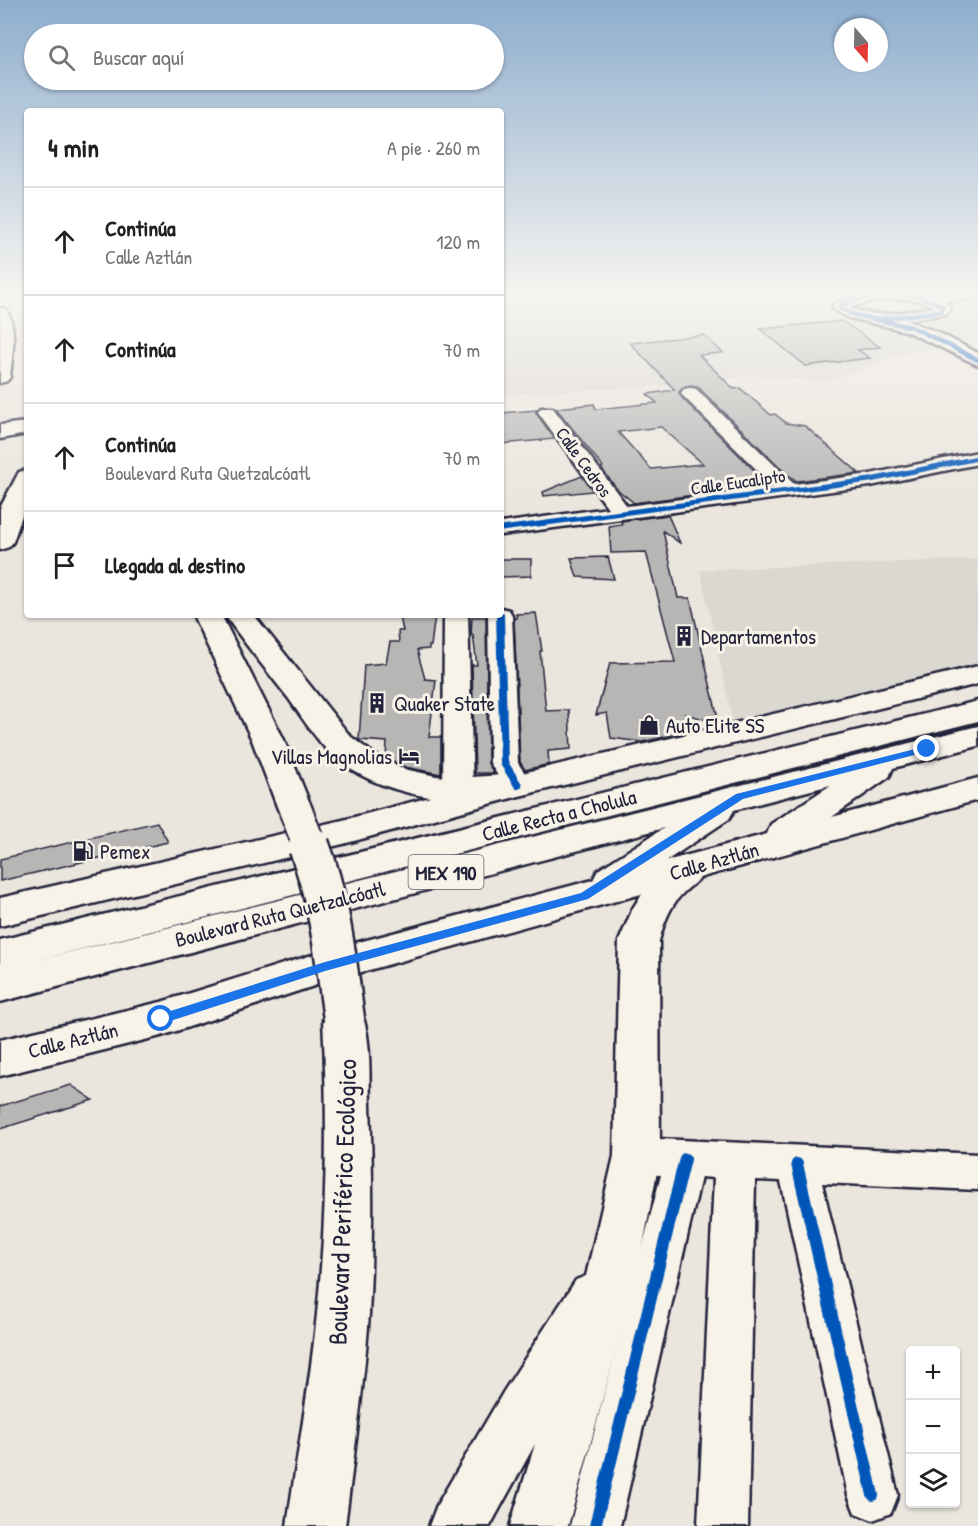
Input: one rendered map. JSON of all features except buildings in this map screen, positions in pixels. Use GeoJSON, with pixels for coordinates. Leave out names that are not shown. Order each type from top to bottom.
{"type":"FeatureCollection","features":[{"type":"Feature","properties":{"kind":"main road"},"geometry":{"type":"LineString","coordinates":[[0,432],[24,428]]}},
{"type":"Feature","properties":{"kind":"main road"},"geometry":{"type":"LineString","coordinates":[[0,542],[24,483]]}},
{"type":"Feature","properties":{"kind":"main road","name":"Boulevard Periférico Ecológico"},"geometry":{"type":"LineString","coordinates":[[208,618],[268,740],[316,864],[333,941],[344,1019],[348,1067],[349,1155],[343,1315],[316,1526]]}},
{"type":"Feature","properties":{"kind":"main road"},"geometry":{"type":"LineString","coordinates":[[241,618],[339,743],[349,753],[378,771],[395,778],[458,789],[779,760]]}},
{"type":"Feature","properties":{"kind":"main road","name":"Calle Recta a Cholula"},"geometry":{"type":"LineString","coordinates":[[0,912],[343,832],[518,785],[978,675]]}},
{"type":"Feature","properties":{"kind":"main road","name":"Calle Recta a Cholula"},"geometry":{"type":"LineString","coordinates":[[0,955],[978,711]]}},
{"type":"Feature","properties":{"kind":"main road","name":"Boulevard Ruta Quetzalcóatl"},"geometry":{"type":"LineString","coordinates":[[0,986],[978,736]]}},
{"type":"Feature","properties":{"kind":"main road"},"geometry":{"type":"LineString","coordinates":[[765,846],[910,753],[978,748]]}},
{"type":"Feature","properties":{"kind":"main road","name":"Calle Aztlán"},"geometry":{"type":"LineString","coordinates":[[0,1058],[161,1019],[325,967],[978,789]]}},
{"type":"Feature","properties":{"kind":"main road"},"geometry":{"type":"LineString","coordinates":[[585,896],[740,796]]}},
{"type":"Feature","properties":{"kind":"main road"},"geometry":{"type":"LineString","coordinates":[[343,832],[466,837]]}},
{"type":"Feature","properties":{"kind":"main road"},"geometry":{"type":"LineString","coordinates":[[539,1526],[614,1266],[637,1156],[639,941],[650,910],[659,895],[670,880],[690,868]]}},
{"type":"Feature","properties":{"kind":"main road"},"geometry":{"type":"LineString","coordinates":[[458,1526],[523,1410],[614,1266]]}},
{"type":"Feature","properties":{"kind":"street"},"geometry":{"type":"LineString","coordinates":[[690,393],[789,490]]}},
{"type":"Feature","properties":{"kind":"street","name":"Calle Cedros"},"geometry":{"type":"LineString","coordinates":[[547,412],[622,513]]}},
{"type":"Feature","properties":{"kind":"street","name":"Calle Eucalipto"},"geometry":{"type":"LineString","coordinates":[[504,529],[870,480],[978,458]]}},
{"type":"Feature","properties":{"kind":"street"},"geometry":{"type":"LineString","coordinates":[[456,618],[458,789]]}},
{"type":"Feature","properties":{"kind":"street"},"geometry":{"type":"LineString","coordinates":[[500,618],[504,763],[518,785]]}},
{"type":"Feature","properties":{"kind":"street"},"geometry":{"type":"LineString","coordinates":[[637,1156],[978,1172]]}},
{"type":"Feature","properties":{"kind":"street"},"geometry":{"type":"LineString","coordinates":[[595,1526],[686,1159]]}},
{"type":"Feature","properties":{"kind":"street"},"geometry":{"type":"LineString","coordinates":[[723,1526],[735,1161]]}},
{"type":"Feature","properties":{"kind":"street"},"geometry":{"type":"LineString","coordinates":[[797,1164],[873,1495]]}},
{"type":"Feature","properties":{"kind":"shaded area"},"geometry":{"type":"Polygon","coordinates":[[[504,362],[879,362],[826,382],[759,375],[658,386],[504,395],[504,362]]]}},
{"type":"Feature","properties":{"kind":"shaded area"},"geometry":{"type":"Polygon","coordinates":[[[978,559],[978,665],[733,722],[700,570],[978,559]]]}},
{"type":"Feature","properties":{"kind":"cycle path"},"geometry":{"type":"LineString","coordinates":[[504,529],[870,480],[978,458]]}},
{"type":"Feature","properties":{"kind":"cycle path"},"geometry":{"type":"LineString","coordinates":[[500,618],[504,763],[518,785]]}},
{"type":"Feature","properties":{"kind":"cycle path"},"geometry":{"type":"LineString","coordinates":[[595,1526],[685,1159]]}},
{"type":"Feature","properties":{"kind":"cycle path"},"geometry":{"type":"LineString","coordinates":[[797,1164],[873,1495]]}},
{"type":"Feature","properties":{"kind":"place","name":"Departamentos"},"geometry":{"type":"Point","coordinates":[684,636]}},
{"type":"Feature","properties":{"kind":"place","name":"Quaker State"},"geometry":{"type":"Point","coordinates":[377,703]}},
{"type":"Feature","properties":{"kind":"place","name":"Auto Elite SS"},"geometry":{"type":"Point","coordinates":[649,725]}},
{"type":"Feature","properties":{"kind":"place","name":"Villas Magnolias"},"geometry":{"type":"Point","coordinates":[409,756]}},
{"type":"Feature","properties":{"kind":"place","name":"Pemex"},"geometry":{"type":"Point","coordinates":[83,851]}},
{"type":"Feature","properties":{"kind":"route"},"geometry":{"type":"LineString","coordinates":[[161,1019],[325,967],[585,896],[740,796],[927,749]]}}]}
